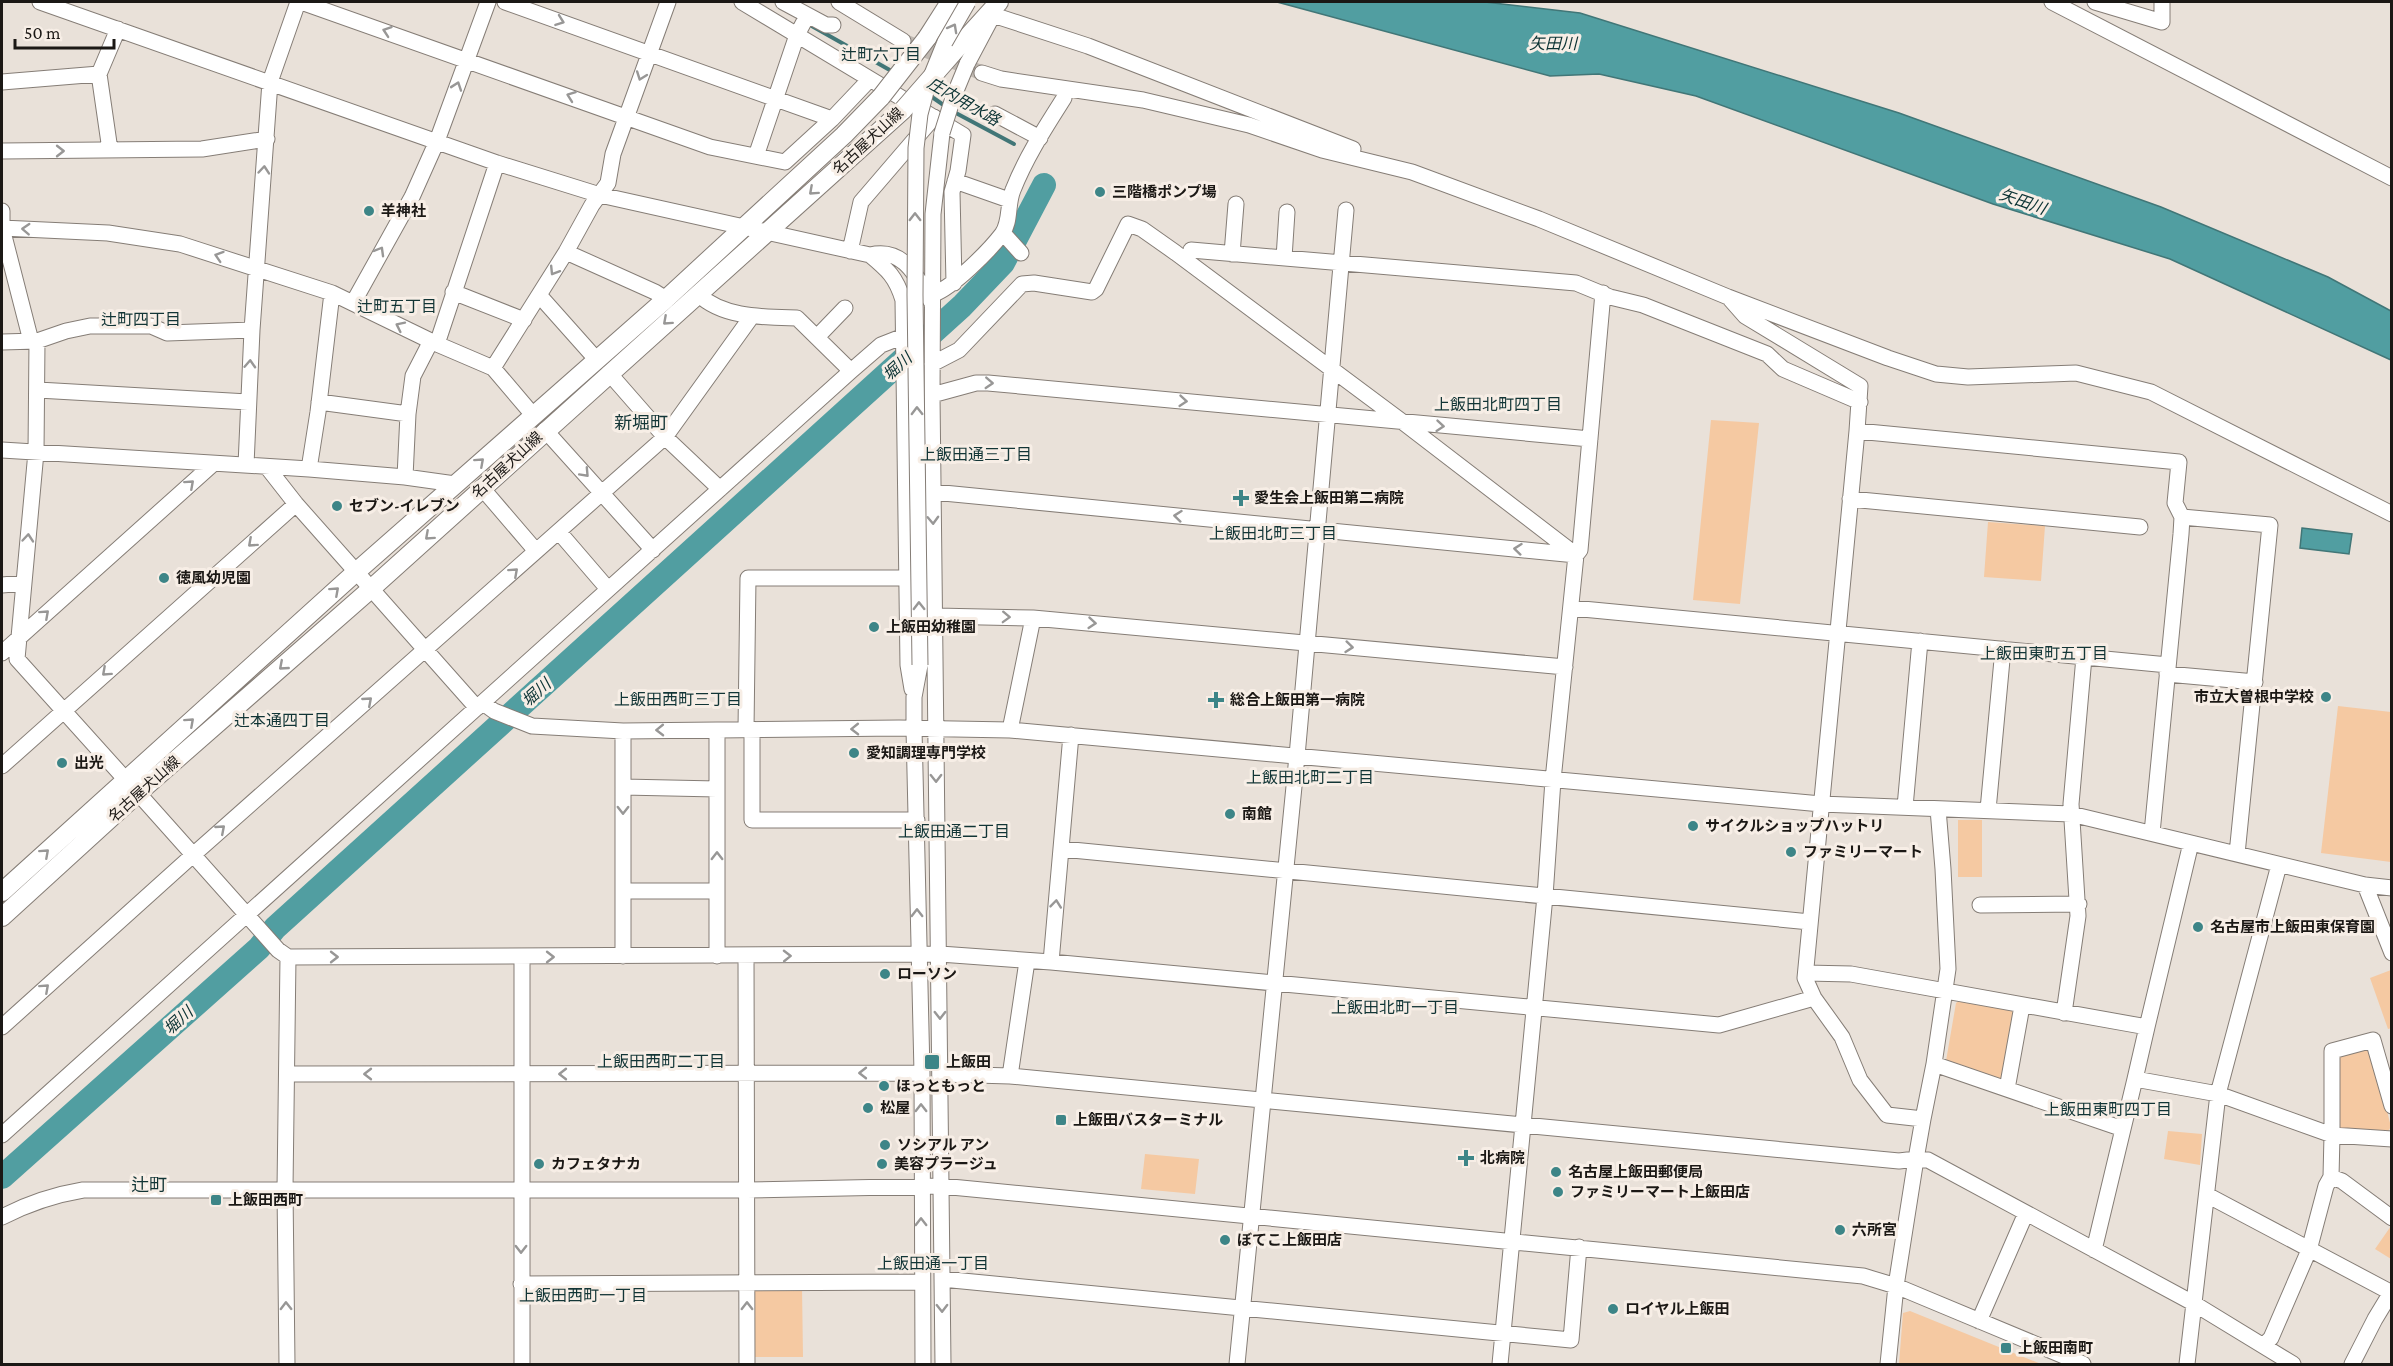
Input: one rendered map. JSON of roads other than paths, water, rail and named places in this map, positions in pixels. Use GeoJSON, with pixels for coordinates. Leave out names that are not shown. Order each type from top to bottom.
{"type":"FeatureCollection","features":[{"type":"Feature","properties":{"kind":"main road","name":"名古屋犬山線"},"geometry":{"type":"LineString","coordinates":[[2,917],[132,787],[356,572],[666,299],[844,135],[881,97],[927,38],[950,2]]}},
{"type":"Feature","properties":{"kind":"main road","name":"名古屋犬山線"},"geometry":{"type":"LineString","coordinates":[[2,892],[372,588],[959,59],[997,6]]}},
{"type":"Feature","properties":{"kind":"street"},"geometry":{"type":"LineString","coordinates":[[40,2],[497,163],[600,195],[850,251],[894,257],[910,265],[933,304]]}},
{"type":"Feature","properties":{"kind":"street"},"geometry":{"type":"LineString","coordinates":[[246,465],[252,330],[270,82],[300,2],[710,147],[784,162],[832,119],[870,79]]}},
{"type":"Feature","properties":{"kind":"street"},"geometry":{"type":"LineString","coordinates":[[353,303],[412,197],[437,141],[488,2]]}},
{"type":"Feature","properties":{"kind":"street"},"geometry":{"type":"LineString","coordinates":[[505,2],[832,119]]}},
{"type":"Feature","properties":{"kind":"street"},"geometry":{"type":"LineString","coordinates":[[493,368],[566,252],[592,205],[608,183],[613,154],[668,2]]}},
{"type":"Feature","properties":{"kind":"street"},"geometry":{"type":"LineString","coordinates":[[742,2],[801,26],[870,79],[963,135],[956,181],[952,192],[954,283]]}},
{"type":"Feature","properties":{"kind":"street"},"geometry":{"type":"LineString","coordinates":[[783,2],[801,26]]}},
{"type":"Feature","properties":{"kind":"street"},"geometry":{"type":"LineString","coordinates":[[839,2],[903,41]]}},
{"type":"Feature","properties":{"kind":"street"},"geometry":{"type":"LineString","coordinates":[[923,1365],[922,1073],[914,729],[914,698],[920,665],[915,295],[916,148],[920,114],[928,84],[945,42],[968,2]]}},
{"type":"Feature","properties":{"kind":"street"},"geometry":{"type":"LineString","coordinates":[[2052,2],[2391,178]]}},
{"type":"Feature","properties":{"kind":"street"},"geometry":{"type":"LineString","coordinates":[[2095,2],[2162,22],[2162,2]]}},
{"type":"Feature","properties":{"kind":"street"},"geometry":{"type":"LineString","coordinates":[[997,6],[1088,46],[1521,212],[1728,297],[1888,358],[1936,374],[1968,376],[2076,373],[2151,392],[2391,514]]}},
{"type":"Feature","properties":{"kind":"street"},"geometry":{"type":"LineString","coordinates":[[801,26],[833,25]]}},
{"type":"Feature","properties":{"kind":"street"},"geometry":{"type":"LineString","coordinates":[[756,156],[801,26]]}},
{"type":"Feature","properties":{"kind":"street"},"geometry":{"type":"LineString","coordinates":[[110,150],[99,74],[118,28]]}},
{"type":"Feature","properties":{"kind":"street"},"geometry":{"type":"LineString","coordinates":[[943,1365],[932,395],[933,214],[942,133],[953,98],[959,59]]}},
{"type":"Feature","properties":{"kind":"street"},"geometry":{"type":"LineString","coordinates":[[982,73],[1013,81],[1143,100],[1249,125],[1322,150],[1412,172]]}},
{"type":"Feature","properties":{"kind":"street"},"geometry":{"type":"LineString","coordinates":[[2,82],[99,74]]}},
{"type":"Feature","properties":{"kind":"street"},"geometry":{"type":"LineString","coordinates":[[933,304],[1005,235],[1009,200],[1025,163],[1064,98]]}},
{"type":"Feature","properties":{"kind":"street"},"geometry":{"type":"LineString","coordinates":[[996,114],[1040,138]]}},
{"type":"Feature","properties":{"kind":"street"},"geometry":{"type":"LineString","coordinates":[[850,251],[861,202],[934,117]]}},
{"type":"Feature","properties":{"kind":"street"},"geometry":{"type":"LineString","coordinates":[[2,151],[202,149],[267,139]]}},
{"type":"Feature","properties":{"kind":"street"},"geometry":{"type":"LineString","coordinates":[[405,477],[408,414],[413,376],[434,343],[497,163]]}},
{"type":"Feature","properties":{"kind":"street"},"geometry":{"type":"LineString","coordinates":[[956,181],[1009,200]]}},
{"type":"Feature","properties":{"kind":"street"},"geometry":{"type":"LineString","coordinates":[[1232,254],[1236,204]]}},
{"type":"Feature","properties":{"kind":"street"},"geometry":{"type":"LineString","coordinates":[[1237,1365],[1297,756],[1346,210]]}},
{"type":"Feature","properties":{"kind":"street"},"geometry":{"type":"LineString","coordinates":[[2,212],[2,228],[34,341],[38,390],[36,452],[17,659],[280,950],[287,1074],[285,1189],[287,1365]]}},
{"type":"Feature","properties":{"kind":"street"},"geometry":{"type":"LineString","coordinates":[[1284,258],[1287,212]]}},
{"type":"Feature","properties":{"kind":"street"},"geometry":{"type":"LineString","coordinates":[[932,360],[959,350],[1023,284],[1034,283],[1092,292],[1096,289],[1128,224],[1142,229],[1404,423],[1576,555]]}},
{"type":"Feature","properties":{"kind":"street"},"geometry":{"type":"LineString","coordinates":[[2,228],[108,233],[180,244],[332,293],[434,343],[493,368],[533,415]]}},
{"type":"Feature","properties":{"kind":"street"},"geometry":{"type":"LineString","coordinates":[[1005,235],[1021,253]]}},
{"type":"Feature","properties":{"kind":"street"},"geometry":{"type":"LineString","coordinates":[[1191,250],[1576,283],[1643,304],[1767,354],[1783,369],[1860,402]]}},
{"type":"Feature","properties":{"kind":"street"},"geometry":{"type":"LineString","coordinates":[[566,252],[666,299]]}},
{"type":"Feature","properties":{"kind":"street"},"geometry":{"type":"LineString","coordinates":[[870,255],[883,265],[898,284],[903,300],[908,665],[914,698]]}},
{"type":"Feature","properties":{"kind":"street"},"geometry":{"type":"LineString","coordinates":[[453,292],[524,320]]}},
{"type":"Feature","properties":{"kind":"street"},"geometry":{"type":"LineString","coordinates":[[309,469],[332,293]]}},
{"type":"Feature","properties":{"kind":"street"},"geometry":{"type":"LineString","coordinates":[[1500,1365],[1545,896],[1553,780],[1576,555],[1580,550],[1603,293]]}},
{"type":"Feature","properties":{"kind":"street"},"geometry":{"type":"LineString","coordinates":[[698,294],[710,305],[752,316],[797,318],[818,336],[851,371]]}},
{"type":"Feature","properties":{"kind":"street"},"geometry":{"type":"LineString","coordinates":[[539,295],[596,359]]}},
{"type":"Feature","properties":{"kind":"street"},"geometry":{"type":"LineString","coordinates":[[1728,297],[1745,316],[1860,386],[1805,978],[1814,998],[1842,1037],[1860,1080],[1887,1115],[1923,1119]]}},
{"type":"Feature","properties":{"kind":"street"},"geometry":{"type":"LineString","coordinates":[[818,336],[845,308]]}},
{"type":"Feature","properties":{"kind":"street"},"geometry":{"type":"LineString","coordinates":[[2,1027],[192,855],[665,437],[752,316]]}},
{"type":"Feature","properties":{"kind":"street"},"geometry":{"type":"LineString","coordinates":[[2,342],[34,341],[90,326],[151,326],[167,333],[252,330]]}},
{"type":"Feature","properties":{"kind":"street"},"geometry":{"type":"LineString","coordinates":[[2,1135],[250,919],[485,707],[608,589],[851,371],[881,345],[904,343]]}},
{"type":"Feature","properties":{"kind":"street"},"geometry":{"type":"LineString","coordinates":[[609,373],[665,437],[720,489]]}},
{"type":"Feature","properties":{"kind":"street"},"geometry":{"type":"LineString","coordinates":[[932,395],[966,385],[988,383],[1590,439]]}},
{"type":"Feature","properties":{"kind":"street"},"geometry":{"type":"LineString","coordinates":[[38,390],[248,402]]}},
{"type":"Feature","properties":{"kind":"street"},"geometry":{"type":"LineString","coordinates":[[319,402],[408,414]]}},
{"type":"Feature","properties":{"kind":"street"},"geometry":{"type":"LineString","coordinates":[[545,430],[653,550]]}},
{"type":"Feature","properties":{"kind":"street"},"geometry":{"type":"LineString","coordinates":[[1857,431],[2180,462],[2175,503],[2182,517],[2152,834]]}},
{"type":"Feature","properties":{"kind":"street"},"geometry":{"type":"LineString","coordinates":[[2,450],[309,469],[405,477],[455,484]]}},
{"type":"Feature","properties":{"kind":"street"},"geometry":{"type":"LineString","coordinates":[[2,653],[213,464]]}},
{"type":"Feature","properties":{"kind":"street"},"geometry":{"type":"LineString","coordinates":[[267,467],[296,504],[426,650],[485,707],[527,724],[623,730],[935,728],[1010,730],[1821,804],[2070,814],[2365,885],[2391,888]]}},
{"type":"Feature","properties":{"kind":"street"},"geometry":{"type":"LineString","coordinates":[[482,488],[536,551]]}},
{"type":"Feature","properties":{"kind":"street"},"geometry":{"type":"LineString","coordinates":[[933,492],[1576,555]]}},
{"type":"Feature","properties":{"kind":"street"},"geometry":{"type":"LineString","coordinates":[[1850,499],[2140,526]]}},
{"type":"Feature","properties":{"kind":"street"},"geometry":{"type":"LineString","coordinates":[[2,766],[296,504]]}},
{"type":"Feature","properties":{"kind":"street"},"geometry":{"type":"LineString","coordinates":[[2182,517],[2270,525],[2237,854]]}},
{"type":"Feature","properties":{"kind":"street"},"geometry":{"type":"LineString","coordinates":[[559,532],[608,589]]}},
{"type":"Feature","properties":{"kind":"street"},"geometry":{"type":"LineString","coordinates":[[906,578],[748,578],[752,820],[917,820]]}},
{"type":"Feature","properties":{"kind":"street"},"geometry":{"type":"LineString","coordinates":[[2,585],[24,583]]}},
{"type":"Feature","properties":{"kind":"street"},"geometry":{"type":"LineString","coordinates":[[1572,608],[1838,631],[2084,657],[2255,682]]}},
{"type":"Feature","properties":{"kind":"street"},"geometry":{"type":"LineString","coordinates":[[936,616],[1033,618],[1565,667]]}},
{"type":"Feature","properties":{"kind":"street"},"geometry":{"type":"LineString","coordinates":[[1010,730],[1033,618]]}},
{"type":"Feature","properties":{"kind":"street"},"geometry":{"type":"LineString","coordinates":[[1905,807],[1920,641]]}},
{"type":"Feature","properties":{"kind":"street"},"geometry":{"type":"LineString","coordinates":[[1988,810],[2003,649]]}},
{"type":"Feature","properties":{"kind":"street"},"geometry":{"type":"LineString","coordinates":[[2064,1013],[2079,904],[2070,814],[2084,657]]}},
{"type":"Feature","properties":{"kind":"street"},"geometry":{"type":"LineString","coordinates":[[623,730],[623,957]]}},
{"type":"Feature","properties":{"kind":"street"},"geometry":{"type":"LineString","coordinates":[[717,730],[717,956]]}},
{"type":"Feature","properties":{"kind":"street"},"geometry":{"type":"LineString","coordinates":[[1051,962],[1071,735]]}},
{"type":"Feature","properties":{"kind":"street"},"geometry":{"type":"LineString","coordinates":[[623,787],[717,789]]}},
{"type":"Feature","properties":{"kind":"street"},"geometry":{"type":"LineString","coordinates":[[1888,1365],[1896,1286],[1948,969],[1938,808]]}},
{"type":"Feature","properties":{"kind":"street"},"geometry":{"type":"LineString","coordinates":[[2094,1250],[2190,843]]}},
{"type":"Feature","properties":{"kind":"street"},"geometry":{"type":"LineString","coordinates":[[1062,849],[1810,922]]}},
{"type":"Feature","properties":{"kind":"street"},"geometry":{"type":"LineString","coordinates":[[2187,1365],[2218,1094],[2279,865]]}},
{"type":"Feature","properties":{"kind":"street"},"geometry":{"type":"LineString","coordinates":[[2365,885],[2391,953]]}},
{"type":"Feature","properties":{"kind":"street"},"geometry":{"type":"LineString","coordinates":[[623,891],[716,891]]}},
{"type":"Feature","properties":{"kind":"street"},"geometry":{"type":"LineString","coordinates":[[1980,905],[2079,904]]}},
{"type":"Feature","properties":{"kind":"street"},"geometry":{"type":"LineString","coordinates":[[280,950],[522,957],[940,954],[1051,962],[1719,1025],[1814,998]]}},
{"type":"Feature","properties":{"kind":"street"},"geometry":{"type":"LineString","coordinates":[[746,956],[747,1365]]}},
{"type":"Feature","properties":{"kind":"street"},"geometry":{"type":"LineString","coordinates":[[522,957],[522,1365]]}},
{"type":"Feature","properties":{"kind":"street"},"geometry":{"type":"LineString","coordinates":[[1010,1076],[1027,961]]}},
{"type":"Feature","properties":{"kind":"street"},"geometry":{"type":"LineString","coordinates":[[1806,973],[1851,974],[2147,1027]]}},
{"type":"Feature","properties":{"kind":"street"},"geometry":{"type":"LineString","coordinates":[[2007,1089],[2022,1006]]}},
{"type":"Feature","properties":{"kind":"street"},"geometry":{"type":"LineString","coordinates":[[2264,1345],[2271,1338],[2309,1250],[2326,1186],[2331,1177],[2332,1051],[2373,1040],[2391,1106]]}},
{"type":"Feature","properties":{"kind":"street"},"geometry":{"type":"LineString","coordinates":[[1934,1064],[2122,1128]]}},
{"type":"Feature","properties":{"kind":"street"},"geometry":{"type":"LineString","coordinates":[[287,1074],[922,1073]]}},
{"type":"Feature","properties":{"kind":"street"},"geometry":{"type":"LineString","coordinates":[[940,1074],[1010,1076],[1899,1161],[1928,1160],[2193,1303],[2293,1365]]}},
{"type":"Feature","properties":{"kind":"street"},"geometry":{"type":"LineString","coordinates":[[2134,1079],[2218,1094],[2332,1135],[2391,1139]]}},
{"type":"Feature","properties":{"kind":"street"},"geometry":{"type":"LineString","coordinates":[[2331,1177],[2342,1181],[2391,1218]]}},
{"type":"Feature","properties":{"kind":"street"},"geometry":{"type":"LineString","coordinates":[[2,1217],[27,1204],[53,1195],[83,1190],[747,1190],[941,1186],[1863,1276],[1896,1286],[2083,1365]]}},
{"type":"Feature","properties":{"kind":"street"},"geometry":{"type":"LineString","coordinates":[[2207,1195],[2391,1292],[2352,1365]]}},
{"type":"Feature","properties":{"kind":"street"},"geometry":{"type":"LineString","coordinates":[[1979,1321],[2026,1213]]}},
{"type":"Feature","properties":{"kind":"street"},"geometry":{"type":"LineString","coordinates":[[942,1279],[1571,1340],[1579,1247]]}},
{"type":"Feature","properties":{"kind":"street"},"geometry":{"type":"LineString","coordinates":[[521,1284],[922,1282]]}},
{"type":"Feature","properties":{"kind":"water","name":"矢田川"},"geometry":{"type":"Polygon","coordinates":[[[1277,2],[1485,2],[1580,13],[1899,113],[2161,207],[2328,277],[2391,311],[2391,360],[2170,259],[1993,204],[1696,96],[1599,74],[1550,76],[1277,2]]]}},
{"type":"Feature","properties":{"kind":"water"},"geometry":{"type":"Polygon","coordinates":[[[2302,528],[2352,534],[2349,554],[2300,548],[2302,528]]]}},
{"type":"Feature","properties":{"kind":"waterway","name":"庄内用水路"},"geometry":{"type":"LineString","coordinates":[[810,25],[895,73]]}},
{"type":"Feature","properties":{"kind":"waterway","name":"庄内用水路"},"geometry":{"type":"LineString","coordinates":[[929,95],[945,106]]}},
{"type":"Feature","properties":{"kind":"waterway","name":"庄内用水路"},"geometry":{"type":"LineString","coordinates":[[954,112],[1014,144]]}},
{"type":"Feature","properties":{"kind":"waterway","name":"堀川"},"geometry":{"type":"LineString","coordinates":[[2,1177],[259,948],[275,928],[962,306],[1003,263],[1044,185]]}},
{"type":"Feature","properties":{"kind":"tunnel"},"geometry":{"type":"LineString","coordinates":[[903,41],[982,73]]}},
{"type":"Feature","properties":{"kind":"place","name":"三階橋ポンプ場"},"geometry":{"type":"Point","coordinates":[1100,192]}},
{"type":"Feature","properties":{"kind":"place","name":"羊神社"},"geometry":{"type":"Point","coordinates":[369,211]}},
{"type":"Feature","properties":{"kind":"place","name":"愛生会上飯田第二病院"},"geometry":{"type":"Point","coordinates":[1241,498]}},
{"type":"Feature","properties":{"kind":"place","name":"セブン-イレブン"},"geometry":{"type":"Point","coordinates":[337,506]}},
{"type":"Feature","properties":{"kind":"place","name":"徳風幼児園"},"geometry":{"type":"Point","coordinates":[164,578]}},
{"type":"Feature","properties":{"kind":"place","name":"上飯田幼稚園"},"geometry":{"type":"Point","coordinates":[874,627]}},
{"type":"Feature","properties":{"kind":"place","name":"市立大曽根中学校"},"geometry":{"type":"Point","coordinates":[2326,697]}},
{"type":"Feature","properties":{"kind":"place","name":"総合上飯田第一病院"},"geometry":{"type":"Point","coordinates":[1216,700]}},
{"type":"Feature","properties":{"kind":"place","name":"愛知調理専門学校"},"geometry":{"type":"Point","coordinates":[854,753]}},
{"type":"Feature","properties":{"kind":"place","name":"出光"},"geometry":{"type":"Point","coordinates":[62,763]}},
{"type":"Feature","properties":{"kind":"place","name":"南館"},"geometry":{"type":"Point","coordinates":[1230,814]}},
{"type":"Feature","properties":{"kind":"place","name":"サイクルショップハットリ"},"geometry":{"type":"Point","coordinates":[1693,826]}},
{"type":"Feature","properties":{"kind":"place","name":"ファミリーマート"},"geometry":{"type":"Point","coordinates":[1791,852]}},
{"type":"Feature","properties":{"kind":"place","name":"名古屋市上飯田東保育園"},"geometry":{"type":"Point","coordinates":[2198,927]}},
{"type":"Feature","properties":{"kind":"place","name":"ローソン"},"geometry":{"type":"Point","coordinates":[885,974]}},
{"type":"Feature","properties":{"kind":"place","name":"上飯田"},"geometry":{"type":"Point","coordinates":[932,1062]}},
{"type":"Feature","properties":{"kind":"place","name":"ほっともっと"},"geometry":{"type":"Point","coordinates":[884,1086]}},
{"type":"Feature","properties":{"kind":"place","name":"松屋"},"geometry":{"type":"Point","coordinates":[868,1108]}},
{"type":"Feature","properties":{"kind":"place","name":"上飯田バスターミナル"},"geometry":{"type":"Point","coordinates":[1061,1120]}},
{"type":"Feature","properties":{"kind":"place","name":"ソシアル アン"},"geometry":{"type":"Point","coordinates":[885,1145]}},
{"type":"Feature","properties":{"kind":"place","name":"北病院"},"geometry":{"type":"Point","coordinates":[1466,1158]}},
{"type":"Feature","properties":{"kind":"place","name":"カフェタナカ"},"geometry":{"type":"Point","coordinates":[539,1164]}},
{"type":"Feature","properties":{"kind":"place","name":"美容プラージュ"},"geometry":{"type":"Point","coordinates":[882,1164]}},
{"type":"Feature","properties":{"kind":"place","name":"名古屋上飯田郵便局"},"geometry":{"type":"Point","coordinates":[1556,1172]}},
{"type":"Feature","properties":{"kind":"place","name":"ファミリーマート上飯田店"},"geometry":{"type":"Point","coordinates":[1558,1192]}},
{"type":"Feature","properties":{"kind":"place","name":"上飯田西町"},"geometry":{"type":"Point","coordinates":[216,1200]}},
{"type":"Feature","properties":{"kind":"place","name":"六所宮"},"geometry":{"type":"Point","coordinates":[1840,1230]}},
{"type":"Feature","properties":{"kind":"place","name":"ぼてこ上飯田店"},"geometry":{"type":"Point","coordinates":[1225,1240]}},
{"type":"Feature","properties":{"kind":"place","name":"ロイヤル上飯田"},"geometry":{"type":"Point","coordinates":[1613,1309]}},
{"type":"Feature","properties":{"kind":"place","name":"上飯田南町"},"geometry":{"type":"Point","coordinates":[2006,1348]}},
{"type":"Feature","properties":{"kind":"district","name":"辻町六丁目"},"geometry":{"type":"Point","coordinates":[881,54]}},
{"type":"Feature","properties":{"kind":"district","name":"辻町五丁目"},"geometry":{"type":"Point","coordinates":[397,306]}},
{"type":"Feature","properties":{"kind":"district","name":"辻町四丁目"},"geometry":{"type":"Point","coordinates":[141,319]}},
{"type":"Feature","properties":{"kind":"district","name":"上飯田北町四丁目"},"geometry":{"type":"Point","coordinates":[1498,404]}},
{"type":"Feature","properties":{"kind":"district","name":"新堀町"},"geometry":{"type":"Point","coordinates":[641,423]}},
{"type":"Feature","properties":{"kind":"district","name":"上飯田通三丁目"},"geometry":{"type":"Point","coordinates":[976,454]}},
{"type":"Feature","properties":{"kind":"district","name":"上飯田北町三丁目"},"geometry":{"type":"Point","coordinates":[1273,533]}},
{"type":"Feature","properties":{"kind":"district","name":"上飯田東町五丁目"},"geometry":{"type":"Point","coordinates":[2044,653]}},
{"type":"Feature","properties":{"kind":"district","name":"上飯田西町三丁目"},"geometry":{"type":"Point","coordinates":[678,699]}},
{"type":"Feature","properties":{"kind":"district","name":"辻本通四丁目"},"geometry":{"type":"Point","coordinates":[282,720]}},
{"type":"Feature","properties":{"kind":"district","name":"上飯田北町二丁目"},"geometry":{"type":"Point","coordinates":[1310,777]}},
{"type":"Feature","properties":{"kind":"district","name":"上飯田通二丁目"},"geometry":{"type":"Point","coordinates":[954,831]}},
{"type":"Feature","properties":{"kind":"district","name":"上飯田北町一丁目"},"geometry":{"type":"Point","coordinates":[1395,1007]}},
{"type":"Feature","properties":{"kind":"district","name":"上飯田西町二丁目"},"geometry":{"type":"Point","coordinates":[661,1061]}},
{"type":"Feature","properties":{"kind":"district","name":"上飯田東町四丁目"},"geometry":{"type":"Point","coordinates":[2108,1109]}},
{"type":"Feature","properties":{"kind":"district","name":"辻町"},"geometry":{"type":"Point","coordinates":[149,1185]}},
{"type":"Feature","properties":{"kind":"district","name":"上飯田通一丁目"},"geometry":{"type":"Point","coordinates":[933,1263]}},
{"type":"Feature","properties":{"kind":"district","name":"上飯田西町一丁目"},"geometry":{"type":"Point","coordinates":[583,1295]}}]}
